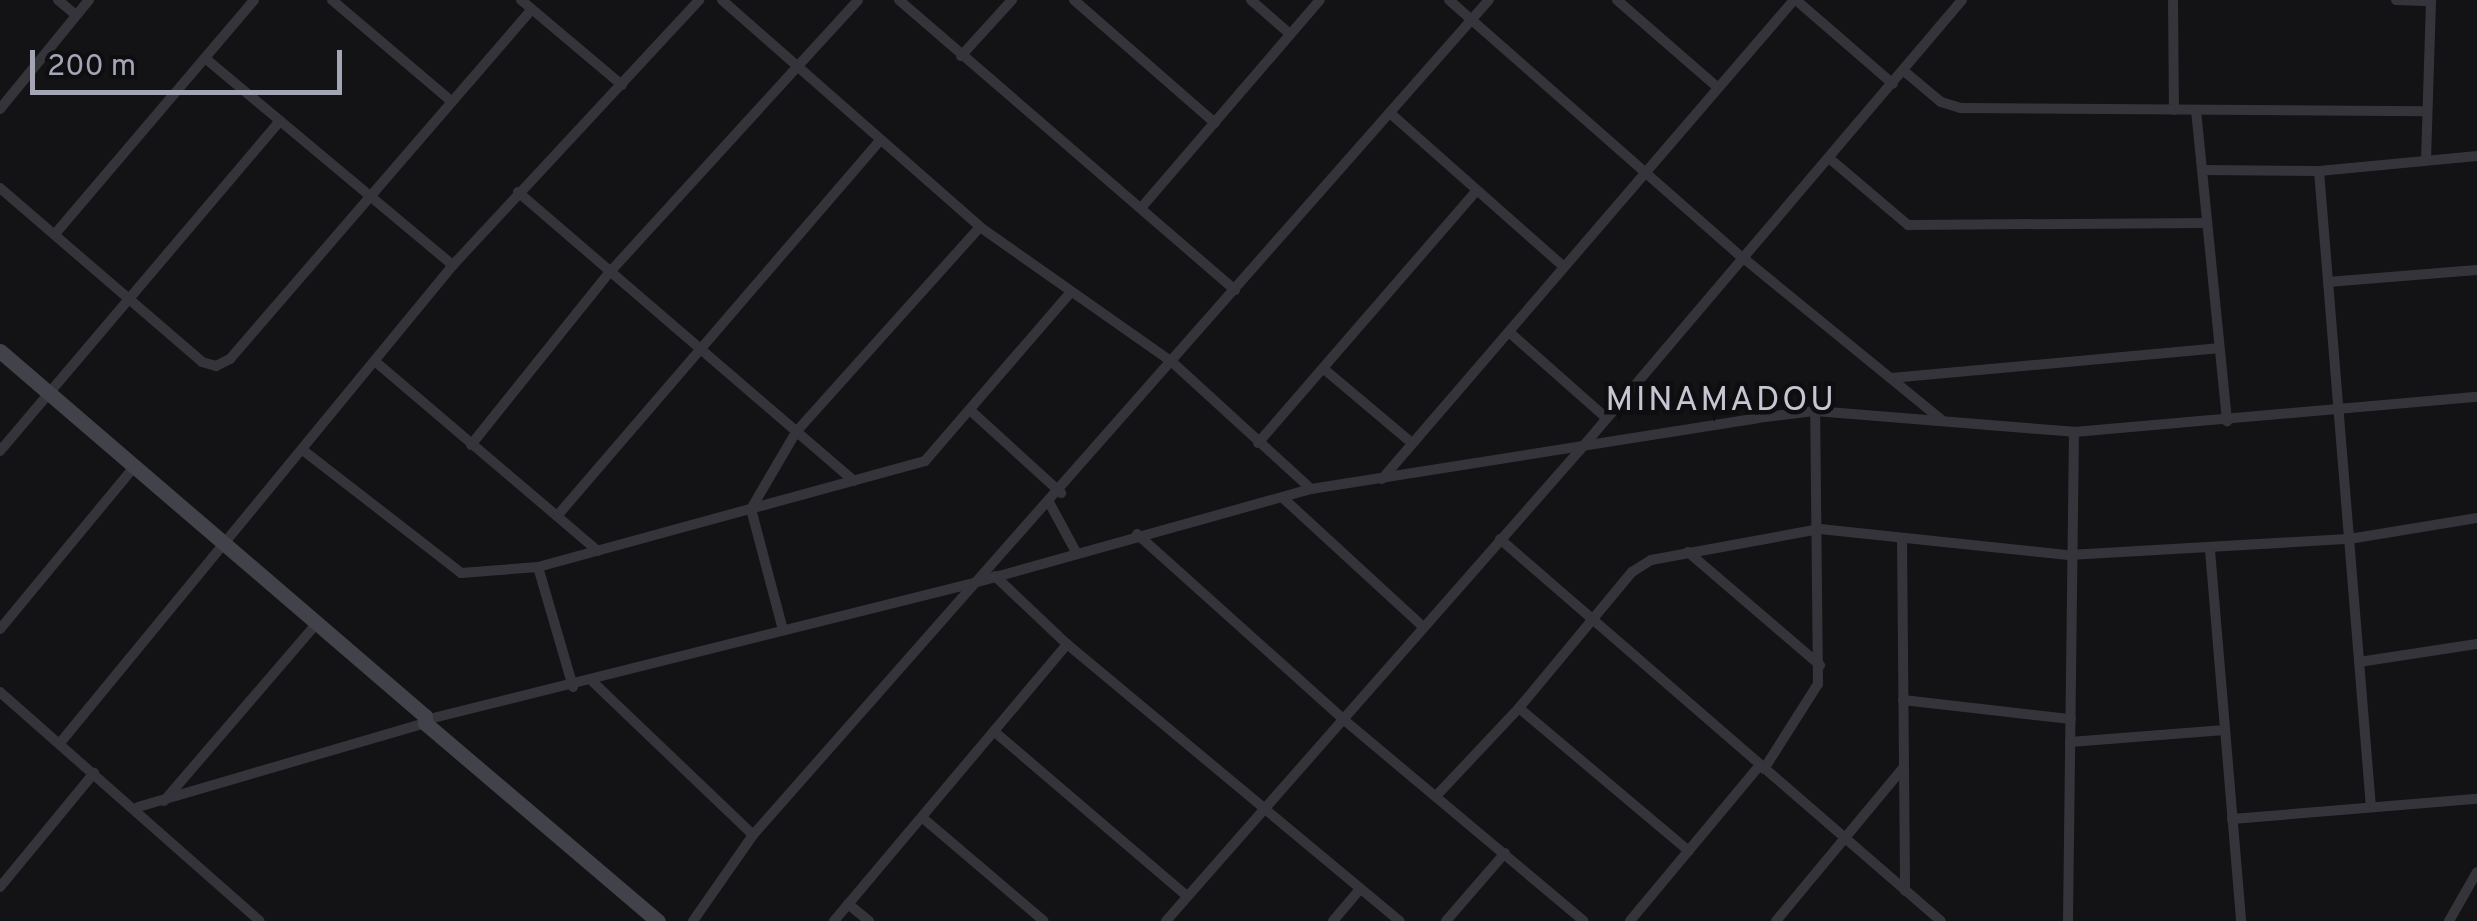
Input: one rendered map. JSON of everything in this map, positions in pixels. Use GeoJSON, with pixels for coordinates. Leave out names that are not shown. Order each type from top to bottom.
{"type":"FeatureCollection","features":[{"type":"Feature","properties":{"kind":"street"},"geometry":{"type":"LineString","coordinates":[[58,0],[76,15]]}},
{"type":"Feature","properties":{"kind":"street"},"geometry":{"type":"LineString","coordinates":[[0,109],[89,0]]}},
{"type":"Feature","properties":{"kind":"street"},"geometry":{"type":"LineString","coordinates":[[55,234],[254,0]]}},
{"type":"Feature","properties":{"kind":"street"},"geometry":{"type":"LineString","coordinates":[[332,0],[452,101]]}},
{"type":"Feature","properties":{"kind":"street"},"geometry":{"type":"LineString","coordinates":[[521,0],[622,85]]}},
{"type":"Feature","properties":{"kind":"street"},"geometry":{"type":"LineString","coordinates":[[60,743],[378,363],[453,265],[699,0]]}},
{"type":"Feature","properties":{"kind":"street"},"geometry":{"type":"LineString","coordinates":[[722,0],[980,227],[1069,294],[1171,361],[1311,490]]}},
{"type":"Feature","properties":{"kind":"street"},"geometry":{"type":"LineString","coordinates":[[471,445],[609,273],[796,63],[858,0]]}},
{"type":"Feature","properties":{"kind":"street"},"geometry":{"type":"LineString","coordinates":[[900,0],[1235,290]]}},
{"type":"Feature","properties":{"kind":"street"},"geometry":{"type":"LineString","coordinates":[[962,56],[1012,0]]}},
{"type":"Feature","properties":{"kind":"street"},"geometry":{"type":"LineString","coordinates":[[1074,0],[1215,123]]}},
{"type":"Feature","properties":{"kind":"street"},"geometry":{"type":"LineString","coordinates":[[1252,0],[1290,34]]}},
{"type":"Feature","properties":{"kind":"street"},"geometry":{"type":"LineString","coordinates":[[1141,208],[1320,0]]}},
{"type":"Feature","properties":{"kind":"street"},"geometry":{"type":"LineString","coordinates":[[1449,0],[1646,168],[1742,257],[1942,420]]}},
{"type":"Feature","properties":{"kind":"street"},"geometry":{"type":"LineString","coordinates":[[693,921],[753,836],[974,583],[1060,493],[1489,0]]}},
{"type":"Feature","properties":{"kind":"street"},"geometry":{"type":"LineString","coordinates":[[1617,0],[1717,87]]}},
{"type":"Feature","properties":{"kind":"street"},"geometry":{"type":"LineString","coordinates":[[1382,480],[1646,168],[1795,0],[1893,84]]}},
{"type":"Feature","properties":{"kind":"street"},"geometry":{"type":"LineString","coordinates":[[1166,921],[1580,450],[1962,0]]}},
{"type":"Feature","properties":{"kind":"street"},"geometry":{"type":"LineString","coordinates":[[2172,0],[2174,110]]}},
{"type":"Feature","properties":{"kind":"street"},"geometry":{"type":"LineString","coordinates":[[2396,0],[2431,1],[2426,160]]}},
{"type":"Feature","properties":{"kind":"street"},"geometry":{"type":"LineString","coordinates":[[0,188],[202,362],[222,363],[532,9]]}},
{"type":"Feature","properties":{"kind":"street"},"geometry":{"type":"LineString","coordinates":[[205,58],[453,265]]}},
{"type":"Feature","properties":{"kind":"street"},"geometry":{"type":"LineString","coordinates":[[1904,72],[1941,102],[1960,108],[2426,112]]}},
{"type":"Feature","properties":{"kind":"street"},"geometry":{"type":"LineString","coordinates":[[2196,110],[2227,421]]}},
{"type":"Feature","properties":{"kind":"street"},"geometry":{"type":"LineString","coordinates":[[1390,113],[1564,266]]}},
{"type":"Feature","properties":{"kind":"street"},"geometry":{"type":"LineString","coordinates":[[0,451],[280,121]]}},
{"type":"Feature","properties":{"kind":"street"},"geometry":{"type":"LineString","coordinates":[[556,516],[697,346],[879,141]]}},
{"type":"Feature","properties":{"kind":"street"},"geometry":{"type":"LineString","coordinates":[[2202,170],[2319,170],[2477,156]]}},
{"type":"Feature","properties":{"kind":"street"},"geometry":{"type":"LineString","coordinates":[[1829,158],[1908,224],[2207,223]]}},
{"type":"Feature","properties":{"kind":"street"},"geometry":{"type":"LineString","coordinates":[[2319,170],[2371,808]]}},
{"type":"Feature","properties":{"kind":"street"},"geometry":{"type":"LineString","coordinates":[[1258,443],[1476,191]]}},
{"type":"Feature","properties":{"kind":"street"},"geometry":{"type":"LineString","coordinates":[[518,192],[854,481]]}},
{"type":"Feature","properties":{"kind":"street"},"geometry":{"type":"LineString","coordinates":[[783,630],[751,509],[796,432],[980,227]]}},
{"type":"Feature","properties":{"kind":"street"},"geometry":{"type":"LineString","coordinates":[[2328,282],[2477,270]]}},
{"type":"Feature","properties":{"kind":"street"},"geometry":{"type":"LineString","coordinates":[[304,451],[461,573],[538,567],[925,461],[1069,294]]}},
{"type":"Feature","properties":{"kind":"street"},"geometry":{"type":"LineString","coordinates":[[1509,332],[1605,417]]}},
{"type":"Feature","properties":{"kind":"street"},"geometry":{"type":"LineString","coordinates":[[1890,378],[2218,348]]}},
{"type":"Feature","properties":{"kind":"street"},"geometry":{"type":"LineString","coordinates":[[0,351],[658,921]]}},
{"type":"Feature","properties":{"kind":"street"},"geometry":{"type":"LineString","coordinates":[[378,363],[598,551]]}},
{"type":"Feature","properties":{"kind":"street"},"geometry":{"type":"LineString","coordinates":[[1324,369],[1412,443]]}},
{"type":"Feature","properties":{"kind":"street"},"geometry":{"type":"LineString","coordinates":[[138,808],[429,720],[594,682],[974,583],[1138,534],[1311,490],[1815,412],[2074,432],[2477,397]]}},
{"type":"Feature","properties":{"kind":"street"},"geometry":{"type":"LineString","coordinates":[[970,412],[1060,493]]}},
{"type":"Feature","properties":{"kind":"street"},"geometry":{"type":"LineString","coordinates":[[1630,921],[1762,767],[1810,703],[1820,665],[1815,412]]}},
{"type":"Feature","properties":{"kind":"street"},"geometry":{"type":"LineString","coordinates":[[2068,921],[2068,556],[2074,432]]}},
{"type":"Feature","properties":{"kind":"street"},"geometry":{"type":"LineString","coordinates":[[0,629],[134,467]]}},
{"type":"Feature","properties":{"kind":"street"},"geometry":{"type":"LineString","coordinates":[[1283,498],[1422,626]]}},
{"type":"Feature","properties":{"kind":"street"},"geometry":{"type":"LineString","coordinates":[[1050,504],[1076,552]]}},
{"type":"Feature","properties":{"kind":"street"},"geometry":{"type":"LineString","coordinates":[[1437,795],[1520,708],[1642,564],[1820,529],[2068,556],[2349,539],[2477,518]]}},
{"type":"Feature","properties":{"kind":"street"},"geometry":{"type":"LineString","coordinates":[[1138,534],[1342,718],[1584,921]]}},
{"type":"Feature","properties":{"kind":"street"},"geometry":{"type":"LineString","coordinates":[[1902,538],[1905,890]]}},
{"type":"Feature","properties":{"kind":"street"},"geometry":{"type":"LineString","coordinates":[[1500,539],[1941,921]]}},
{"type":"Feature","properties":{"kind":"street"},"geometry":{"type":"LineString","coordinates":[[2210,550],[2241,921]]}},
{"type":"Feature","properties":{"kind":"street"},"geometry":{"type":"LineString","coordinates":[[1688,552],[1820,665]]}},
{"type":"Feature","properties":{"kind":"street"},"geometry":{"type":"LineString","coordinates":[[538,567],[573,687]]}},
{"type":"Feature","properties":{"kind":"street"},"geometry":{"type":"LineString","coordinates":[[996,576],[1067,644],[1400,921]]}},
{"type":"Feature","properties":{"kind":"street"},"geometry":{"type":"LineString","coordinates":[[164,801],[316,624]]}},
{"type":"Feature","properties":{"kind":"street"},"geometry":{"type":"LineString","coordinates":[[834,921],[924,819],[1067,644]]}},
{"type":"Feature","properties":{"kind":"street"},"geometry":{"type":"LineString","coordinates":[[2359,662],[2477,644]]}},
{"type":"Feature","properties":{"kind":"street"},"geometry":{"type":"LineString","coordinates":[[594,682],[753,836]]}},
{"type":"Feature","properties":{"kind":"street"},"geometry":{"type":"LineString","coordinates":[[0,692],[138,808],[260,921]]}},
{"type":"Feature","properties":{"kind":"street"},"geometry":{"type":"LineString","coordinates":[[1903,700],[2071,720]]}},
{"type":"Feature","properties":{"kind":"street"},"geometry":{"type":"LineString","coordinates":[[1520,708],[1689,851]]}},
{"type":"Feature","properties":{"kind":"street"},"geometry":{"type":"LineString","coordinates":[[2070,742],[2225,730]]}},
{"type":"Feature","properties":{"kind":"street"},"geometry":{"type":"LineString","coordinates":[[996,733],[1187,896]]}},
{"type":"Feature","properties":{"kind":"street"},"geometry":{"type":"LineString","coordinates":[[1776,921],[1904,767]]}},
{"type":"Feature","properties":{"kind":"street"},"geometry":{"type":"LineString","coordinates":[[0,887],[94,772]]}},
{"type":"Feature","properties":{"kind":"street"},"geometry":{"type":"LineString","coordinates":[[2232,819],[2477,799]]}},
{"type":"Feature","properties":{"kind":"street"},"geometry":{"type":"LineString","coordinates":[[924,819],[1044,921]]}},
{"type":"Feature","properties":{"kind":"street"},"geometry":{"type":"LineString","coordinates":[[1446,921],[1505,852]]}},
{"type":"Feature","properties":{"kind":"street"},"geometry":{"type":"LineString","coordinates":[[2449,921],[2477,872]]}},
{"type":"Feature","properties":{"kind":"street"},"geometry":{"type":"LineString","coordinates":[[1333,921],[1360,888]]}},
{"type":"Feature","properties":{"kind":"street"},"geometry":{"type":"LineString","coordinates":[[848,904],[869,921]]}},
{"type":"Feature","properties":{"kind":"district","name":"MINAMADOU"},"geometry":{"type":"Point","coordinates":[1721,401]}}]}
